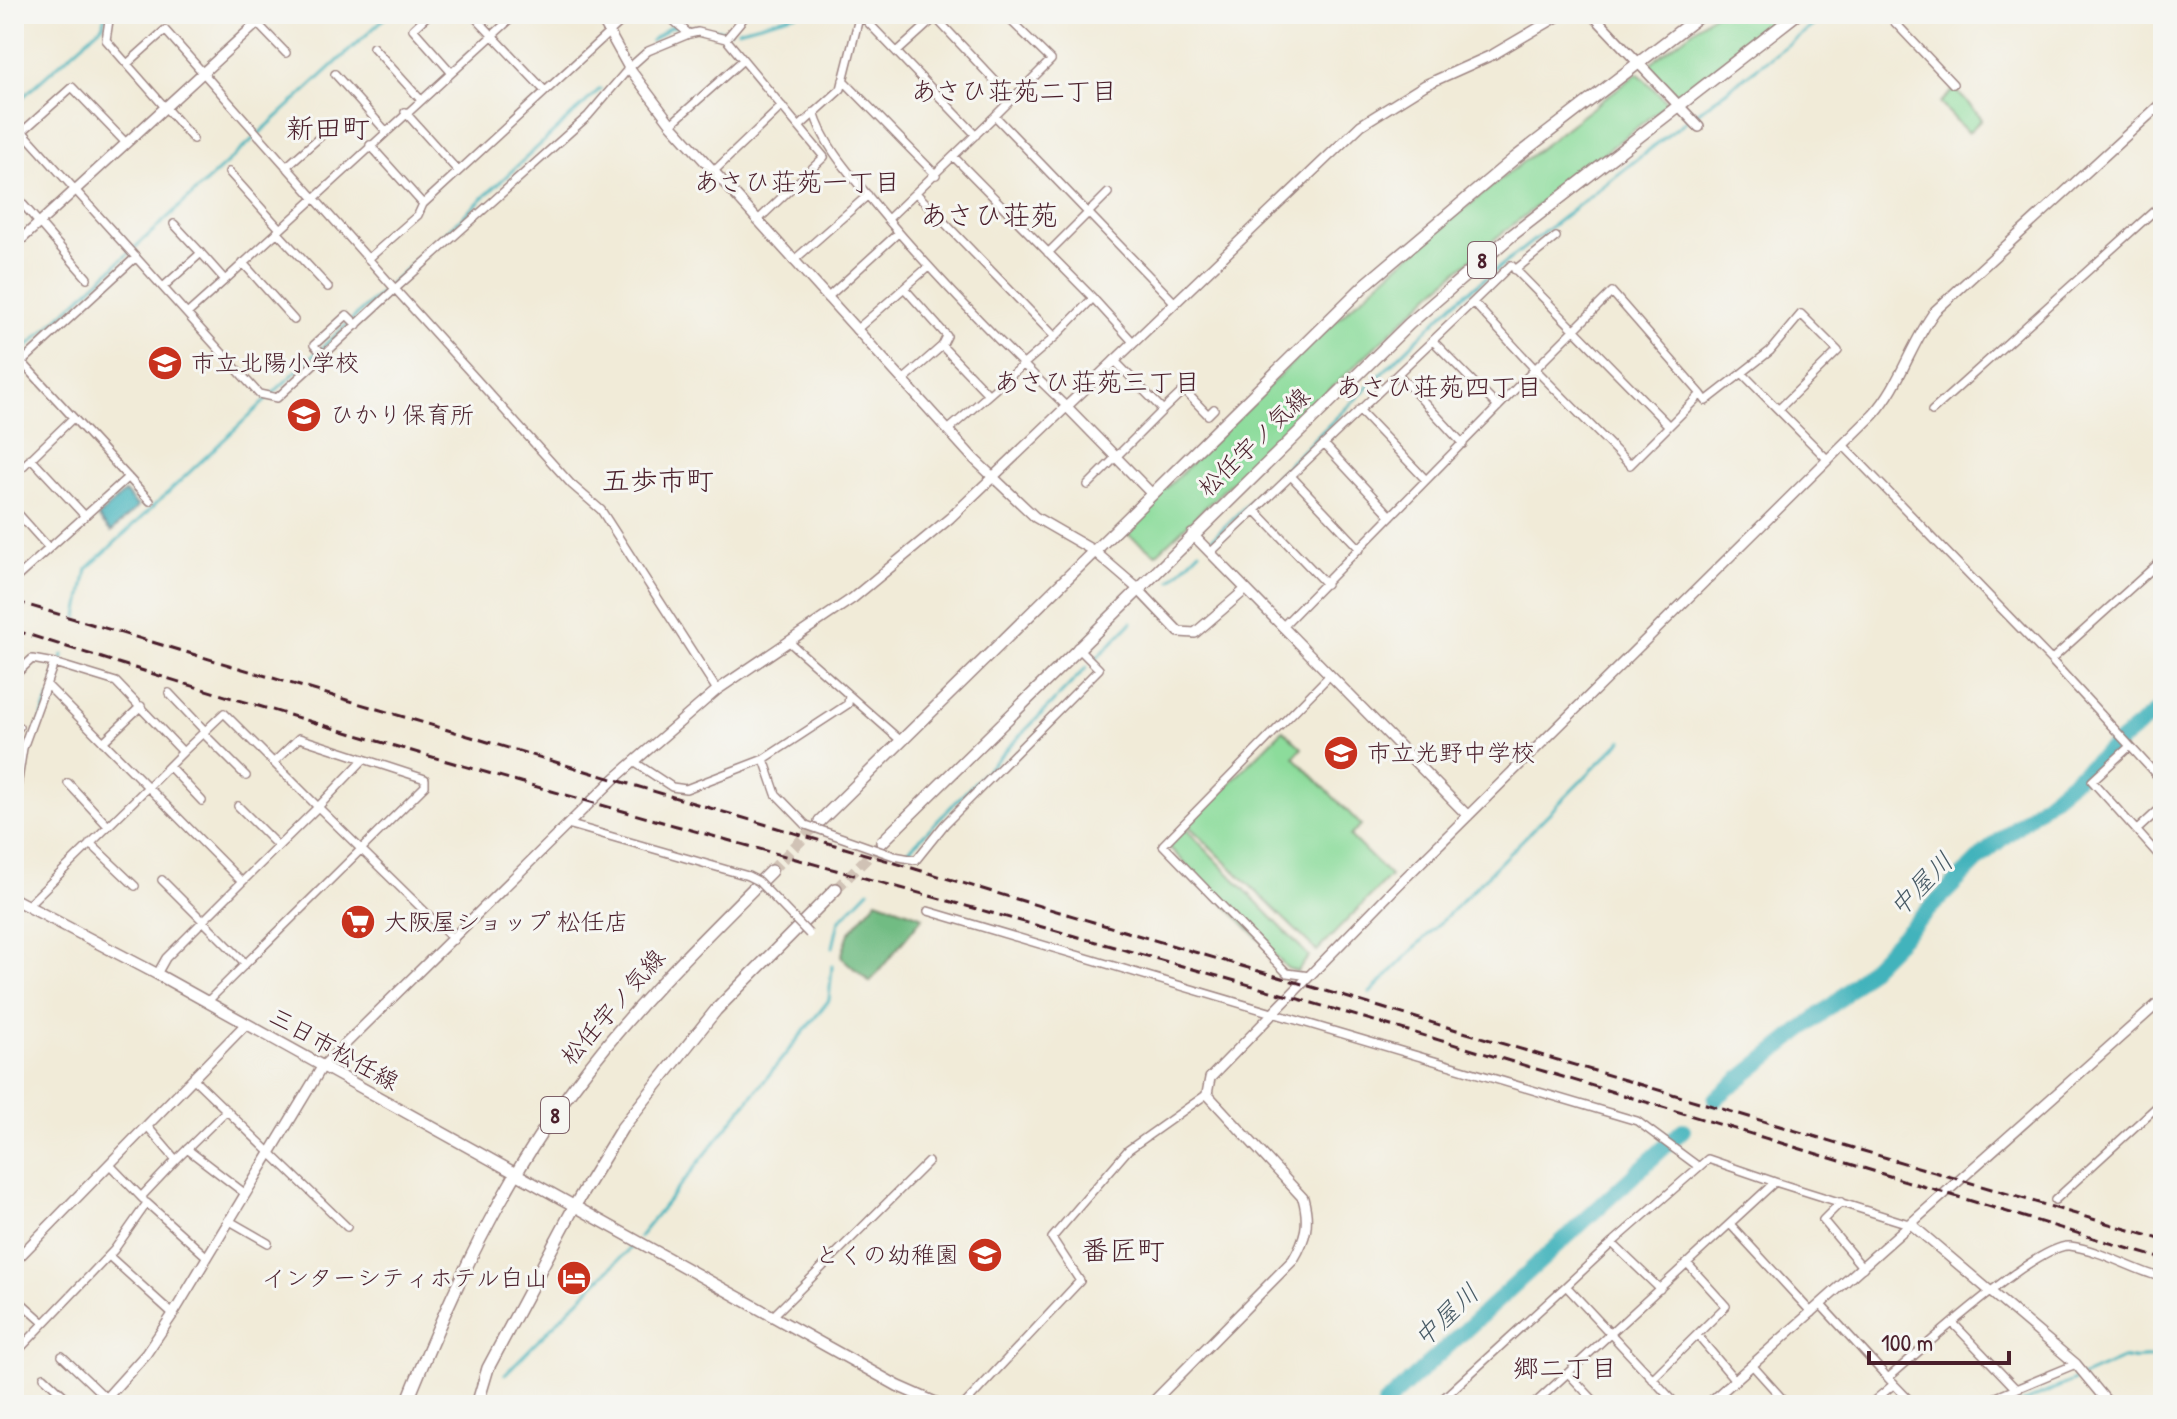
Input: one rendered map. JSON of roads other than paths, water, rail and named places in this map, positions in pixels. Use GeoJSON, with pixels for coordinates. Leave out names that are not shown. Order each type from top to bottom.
{"type":"FeatureCollection","features":[{"type":"Feature","properties":{"kind":"main road","name":"松任宇ノ気線"},"geometry":{"type":"LineString","coordinates":[[820,821],[1376,274],[1503,167],[1702,14]]}},
{"type":"Feature","properties":{"kind":"main road","name":"松任宇ノ気線"},"geometry":{"type":"LineString","coordinates":[[882,842],[1192,534],[1429,306],[1511,236],[1682,110],[1797,14]]}},
{"type":"Feature","properties":{"kind":"main road","name":"松任宇ノ気線"},"geometry":{"type":"LineString","coordinates":[[406,1405],[430,1345],[518,1173],[573,1088],[661,981],[771,871]]}},
{"type":"Feature","properties":{"kind":"main road"},"geometry":{"type":"LineString","coordinates":[[477,1405],[488,1368],[575,1205],[622,1128],[716,1010],[836,889]]}},
{"type":"Feature","properties":{"kind":"main road","name":"三日市松任線"},"geometry":{"type":"LineString","coordinates":[[14,899],[29,904],[157,974],[898,1386],[941,1405]]}},
{"type":"Feature","properties":{"kind":"street"},"geometry":{"type":"LineString","coordinates":[[110,14],[106,40],[193,139]]}},
{"type":"Feature","properties":{"kind":"street"},"geometry":{"type":"LineString","coordinates":[[15,244],[267,14]]}},
{"type":"Feature","properties":{"kind":"street"},"geometry":{"type":"LineString","coordinates":[[429,14],[413,29],[451,72]]}},
{"type":"Feature","properties":{"kind":"street"},"geometry":{"type":"LineString","coordinates":[[472,14],[545,91]]}},
{"type":"Feature","properties":{"kind":"street"},"geometry":{"type":"LineString","coordinates":[[187,314],[385,130],[516,14]]}},
{"type":"Feature","properties":{"kind":"street"},"geometry":{"type":"LineString","coordinates":[[599,14],[629,68],[671,124],[902,381],[993,478],[1035,517],[1094,551],[1137,588],[1179,632],[1195,633],[1245,590]]}},
{"type":"Feature","properties":{"kind":"street"},"geometry":{"type":"LineString","coordinates":[[368,259],[418,215],[423,204],[458,171],[629,14]]}},
{"type":"Feature","properties":{"kind":"street"},"geometry":{"type":"LineString","coordinates":[[666,14],[687,33]]}},
{"type":"Feature","properties":{"kind":"street"},"geometry":{"type":"LineString","coordinates":[[14,122],[264,396],[274,398],[357,325],[392,285],[588,116],[629,68],[648,51],[687,33],[730,33],[747,14]]}},
{"type":"Feature","properties":{"kind":"street"},"geometry":{"type":"LineString","coordinates":[[800,126],[841,89],[860,14],[976,135]]}},
{"type":"Feature","properties":{"kind":"street"},"geometry":{"type":"LineString","coordinates":[[888,219],[1051,60],[1004,14]]}},
{"type":"Feature","properties":{"kind":"street"},"geometry":{"type":"LineString","coordinates":[[62,1356],[103,1402],[146,1354],[173,1314],[243,1192],[322,1067],[634,762],[717,690],[853,598],[993,478],[1361,125],[1425,85],[1494,54],[1562,14]]}},
{"type":"Feature","properties":{"kind":"street"},"geometry":{"type":"LineString","coordinates":[[1592,14],[1697,125]]}},
{"type":"Feature","properties":{"kind":"street"},"geometry":{"type":"LineString","coordinates":[[1887,14],[1953,84]]}},
{"type":"Feature","properties":{"kind":"street"},"geometry":{"type":"LineString","coordinates":[[897,52],[937,16],[1012,99]]}},
{"type":"Feature","properties":{"kind":"street"},"geometry":{"type":"LineString","coordinates":[[257,23],[286,53]]}},
{"type":"Feature","properties":{"kind":"street"},"geometry":{"type":"LineString","coordinates":[[127,64],[165,30],[571,484],[601,510],[717,690]]}},
{"type":"Feature","properties":{"kind":"street"},"geometry":{"type":"LineString","coordinates":[[730,33],[743,60],[824,157],[757,221]]}},
{"type":"Feature","properties":{"kind":"street"},"geometry":{"type":"LineString","coordinates":[[373,47],[420,99]]}},
{"type":"Feature","properties":{"kind":"street"},"geometry":{"type":"LineString","coordinates":[[671,124],[743,60]]}},
{"type":"Feature","properties":{"kind":"street"},"geometry":{"type":"LineString","coordinates":[[335,74],[385,130]]}},
{"type":"Feature","properties":{"kind":"street"},"geometry":{"type":"LineString","coordinates":[[843,80],[936,175]]}},
{"type":"Feature","properties":{"kind":"street"},"geometry":{"type":"LineString","coordinates":[[23,131],[72,87],[126,143]]}},
{"type":"Feature","properties":{"kind":"street"},"geometry":{"type":"LineString","coordinates":[[964,1405],[1080,1281],[1052,1238],[1128,1150],[1207,1094],[1210,1078],[1468,816],[1843,445],[1896,388],[1923,327],[1935,311],[2163,102]]}},
{"type":"Feature","properties":{"kind":"street"},"geometry":{"type":"LineString","coordinates":[[713,172],[782,106]]}},
{"type":"Feature","properties":{"kind":"street"},"geometry":{"type":"LineString","coordinates":[[405,112],[458,171]]}},
{"type":"Feature","properties":{"kind":"street"},"geometry":{"type":"LineString","coordinates":[[814,112],[820,134],[927,268],[1152,494]]}},
{"type":"Feature","properties":{"kind":"street"},"geometry":{"type":"LineString","coordinates":[[995,116],[1174,302]]}},
{"type":"Feature","properties":{"kind":"street"},"geometry":{"type":"LineString","coordinates":[[286,167],[321,136]]}},
{"type":"Feature","properties":{"kind":"street"},"geometry":{"type":"LineString","coordinates":[[370,145],[423,204]]}},
{"type":"Feature","properties":{"kind":"street"},"geometry":{"type":"LineString","coordinates":[[954,157],[1133,342]]}},
{"type":"Feature","properties":{"kind":"street"},"geometry":{"type":"LineString","coordinates":[[229,172],[328,287]]}},
{"type":"Feature","properties":{"kind":"street"},"geometry":{"type":"LineString","coordinates":[[916,193],[1055,337]]}},
{"type":"Feature","properties":{"kind":"street"},"geometry":{"type":"LineString","coordinates":[[1048,253],[1108,193]]}},
{"type":"Feature","properties":{"kind":"street"},"geometry":{"type":"LineString","coordinates":[[14,194],[87,278]]}},
{"type":"Feature","properties":{"kind":"street"},"geometry":{"type":"LineString","coordinates":[[793,261],[868,195]]}},
{"type":"Feature","properties":{"kind":"street"},"geometry":{"type":"LineString","coordinates":[[1932,411],[2163,203]]}},
{"type":"Feature","properties":{"kind":"street"},"geometry":{"type":"LineString","coordinates":[[174,224],[225,280]]}},
{"type":"Feature","properties":{"kind":"street"},"geometry":{"type":"LineString","coordinates":[[827,298],[897,234]]}},
{"type":"Feature","properties":{"kind":"street"},"geometry":{"type":"LineString","coordinates":[[1515,270],[1556,237]]}},
{"type":"Feature","properties":{"kind":"street"},"geometry":{"type":"LineString","coordinates":[[132,253],[17,356],[150,501]]}},
{"type":"Feature","properties":{"kind":"street"},"geometry":{"type":"LineString","coordinates":[[163,287],[201,253]]}},
{"type":"Feature","properties":{"kind":"street"},"geometry":{"type":"LineString","coordinates":[[243,263],[294,320]]}},
{"type":"Feature","properties":{"kind":"street"},"geometry":{"type":"LineString","coordinates":[[1210,553],[1511,265],[1668,425]]}},
{"type":"Feature","properties":{"kind":"street"},"geometry":{"type":"LineString","coordinates":[[856,330],[927,268]]}},
{"type":"Feature","properties":{"kind":"street"},"geometry":{"type":"LineString","coordinates":[[902,381],[942,346],[947,336],[904,288]]}},
{"type":"Feature","properties":{"kind":"street"},"geometry":{"type":"LineString","coordinates":[[1282,627],[1612,292],[1706,401],[1770,351],[1801,314],[1838,351],[1779,409]]}},
{"type":"Feature","properties":{"kind":"street"},"geometry":{"type":"LineString","coordinates":[[948,430],[1055,337],[1093,298]]}},
{"type":"Feature","properties":{"kind":"street"},"geometry":{"type":"LineString","coordinates":[[1473,302],[1630,465],[1701,394]]}},
{"type":"Feature","properties":{"kind":"street"},"geometry":{"type":"LineString","coordinates":[[324,355],[314,345],[347,315],[357,325]]}},
{"type":"Feature","properties":{"kind":"street"},"geometry":{"type":"LineString","coordinates":[[1433,341],[1498,407]]}},
{"type":"Feature","properties":{"kind":"street"},"geometry":{"type":"LineString","coordinates":[[942,346],[988,394]]}},
{"type":"Feature","properties":{"kind":"street"},"geometry":{"type":"LineString","coordinates":[[1114,360],[1163,410]]}},
{"type":"Feature","properties":{"kind":"street"},"geometry":{"type":"LineString","coordinates":[[1742,373],[1828,460]]}},
{"type":"Feature","properties":{"kind":"street"},"geometry":{"type":"LineString","coordinates":[[1398,374],[1463,444]]}},
{"type":"Feature","properties":{"kind":"street"},"geometry":{"type":"LineString","coordinates":[[1088,485],[1184,390],[1208,415],[1214,409]]}},
{"type":"Feature","properties":{"kind":"street"},"geometry":{"type":"LineString","coordinates":[[1359,410],[1426,480]]}},
{"type":"Feature","properties":{"kind":"street"},"geometry":{"type":"LineString","coordinates":[[14,475],[73,418]]}},
{"type":"Feature","properties":{"kind":"street"},"geometry":{"type":"LineString","coordinates":[[1324,444],[1391,516]]}},
{"type":"Feature","properties":{"kind":"street"},"geometry":{"type":"LineString","coordinates":[[1843,445],[2051,660],[2163,782]]}},
{"type":"Feature","properties":{"kind":"street"},"geometry":{"type":"LineString","coordinates":[[31,458],[85,516]]}},
{"type":"Feature","properties":{"kind":"street"},"geometry":{"type":"LineString","coordinates":[[1291,476],[1360,549]]}},
{"type":"Feature","properties":{"kind":"street"},"geometry":{"type":"LineString","coordinates":[[14,580],[128,477]]}},
{"type":"Feature","properties":{"kind":"street"},"geometry":{"type":"LineString","coordinates":[[14,509],[49,548]]}},
{"type":"Feature","properties":{"kind":"street"},"geometry":{"type":"LineString","coordinates":[[1255,510],[1326,584]]}},
{"type":"Feature","properties":{"kind":"street"},"geometry":{"type":"LineString","coordinates":[[1192,534],[1468,816]]}},
{"type":"Feature","properties":{"kind":"street"},"geometry":{"type":"LineString","coordinates":[[2051,660],[2163,559]]}},
{"type":"Feature","properties":{"kind":"street"},"geometry":{"type":"LineString","coordinates":[[788,641],[900,740]]}},
{"type":"Feature","properties":{"kind":"street"},"geometry":{"type":"LineString","coordinates":[[764,759],[776,794],[806,825],[894,856],[916,860],[945,824],[1099,669],[1077,647]]}},
{"type":"Feature","properties":{"kind":"street"},"geometry":{"type":"LineString","coordinates":[[14,676],[32,659],[116,682],[183,752]]}},
{"type":"Feature","properties":{"kind":"street"},"geometry":{"type":"LineString","coordinates":[[14,806],[23,748],[54,663]]}},
{"type":"Feature","properties":{"kind":"street"},"geometry":{"type":"LineString","coordinates":[[1310,976],[1287,973],[1163,845],[1329,676]]}},
{"type":"Feature","properties":{"kind":"street"},"geometry":{"type":"LineString","coordinates":[[47,685],[242,882]]}},
{"type":"Feature","properties":{"kind":"street"},"geometry":{"type":"LineString","coordinates":[[169,693],[246,776]]}},
{"type":"Feature","properties":{"kind":"street"},"geometry":{"type":"LineString","coordinates":[[634,762],[672,787],[686,789],[764,759],[848,704],[849,695]]}},
{"type":"Feature","properties":{"kind":"street"},"geometry":{"type":"LineString","coordinates":[[103,742],[141,706]]}},
{"type":"Feature","properties":{"kind":"street"},"geometry":{"type":"LineString","coordinates":[[29,904],[224,713],[359,851],[454,940]]}},
{"type":"Feature","properties":{"kind":"street"},"geometry":{"type":"LineString","coordinates":[[207,1002],[425,786],[425,779],[299,738],[274,762]]}},
{"type":"Feature","properties":{"kind":"street"},"geometry":{"type":"LineString","coordinates":[[2125,743],[2092,781],[2163,860]]}},
{"type":"Feature","properties":{"kind":"street"},"geometry":{"type":"LineString","coordinates":[[157,974],[166,958],[364,759]]}},
{"type":"Feature","properties":{"kind":"street"},"geometry":{"type":"LineString","coordinates":[[169,766],[202,801]]}},
{"type":"Feature","properties":{"kind":"street"},"geometry":{"type":"LineString","coordinates":[[68,783],[108,826]]}},
{"type":"Feature","properties":{"kind":"street"},"geometry":{"type":"LineString","coordinates":[[238,806],[278,846]]}},
{"type":"Feature","properties":{"kind":"street"},"geometry":{"type":"LineString","coordinates":[[2137,830],[2163,806]]}},
{"type":"Feature","properties":{"kind":"street"},"geometry":{"type":"LineString","coordinates":[[571,825],[748,876],[758,881],[809,934]]}},
{"type":"Feature","properties":{"kind":"street"},"geometry":{"type":"LineString","coordinates":[[90,843],[135,886]]}},
{"type":"Feature","properties":{"kind":"street"},"geometry":{"type":"LineString","coordinates":[[162,880],[245,963]]}},
{"type":"Feature","properties":{"kind":"street"},"geometry":{"type":"LineString","coordinates":[[928,911],[1637,1121],[1699,1167]]}},
{"type":"Feature","properties":{"kind":"street"},"geometry":{"type":"LineString","coordinates":[[1707,1405],[2163,999]]}},
{"type":"Feature","properties":{"kind":"street"},"geometry":{"type":"LineString","coordinates":[[14,1262],[246,1024]]}},
{"type":"Feature","properties":{"kind":"street"},"geometry":{"type":"LineString","coordinates":[[194,1079],[347,1227]]}},
{"type":"Feature","properties":{"kind":"street"},"geometry":{"type":"LineString","coordinates":[[1150,1405],[1293,1260],[1304,1241],[1308,1219],[1303,1198],[1207,1094]]}},
{"type":"Feature","properties":{"kind":"street"},"geometry":{"type":"LineString","coordinates":[[2055,1200],[2163,1101]]}},
{"type":"Feature","properties":{"kind":"street"},"geometry":{"type":"LineString","coordinates":[[14,1355],[109,1256],[144,1200],[176,1160],[227,1110]]}},
{"type":"Feature","properties":{"kind":"street"},"geometry":{"type":"LineString","coordinates":[[147,1126],[176,1160]]}},
{"type":"Feature","properties":{"kind":"street"},"geometry":{"type":"LineString","coordinates":[[187,1149],[243,1192]]}},
{"type":"Feature","properties":{"kind":"street"},"geometry":{"type":"LineString","coordinates":[[1436,1405],[1708,1159],[1912,1225],[2079,1366],[2110,1405]]}},
{"type":"Feature","properties":{"kind":"street"},"geometry":{"type":"LineString","coordinates":[[773,1316],[928,1162]]}},
{"type":"Feature","properties":{"kind":"street"},"geometry":{"type":"LineString","coordinates":[[109,1164],[207,1257]]}},
{"type":"Feature","properties":{"kind":"street"},"geometry":{"type":"LineString","coordinates":[[1533,1405],[1775,1182]]}},
{"type":"Feature","properties":{"kind":"street"},"geometry":{"type":"LineString","coordinates":[[1841,1202],[1823,1220],[1863,1268]]}},
{"type":"Feature","properties":{"kind":"street"},"geometry":{"type":"LineString","coordinates":[[228,1220],[268,1243]]}},
{"type":"Feature","properties":{"kind":"street"},"geometry":{"type":"LineString","coordinates":[[1730,1224],[1812,1313]]}},
{"type":"Feature","properties":{"kind":"street"},"geometry":{"type":"LineString","coordinates":[[1612,1243],[1660,1289]]}},
{"type":"Feature","properties":{"kind":"street"},"geometry":{"type":"LineString","coordinates":[[1869,1405],[1953,1323],[2050,1249],[2069,1246],[2162,1279]]}},
{"type":"Feature","properties":{"kind":"street"},"geometry":{"type":"LineString","coordinates":[[109,1256],[173,1314]]}},
{"type":"Feature","properties":{"kind":"street"},"geometry":{"type":"LineString","coordinates":[[1652,1379],[1726,1306],[1687,1263]]}},
{"type":"Feature","properties":{"kind":"street"},"geometry":{"type":"LineString","coordinates":[[1566,1286],[1677,1405]]}},
{"type":"Feature","properties":{"kind":"street"},"geometry":{"type":"LineString","coordinates":[[14,1296],[44,1323]]}},
{"type":"Feature","properties":{"kind":"street"},"geometry":{"type":"LineString","coordinates":[[1821,1305],[1914,1405]]}},
{"type":"Feature","properties":{"kind":"street"},"geometry":{"type":"LineString","coordinates":[[1953,1323],[2016,1389]]}},
{"type":"Feature","properties":{"kind":"street"},"geometry":{"type":"LineString","coordinates":[[1697,1335],[1735,1380]]}},
{"type":"Feature","properties":{"kind":"street"},"geometry":{"type":"LineString","coordinates":[[1752,1365],[1788,1405]]}},
{"type":"Feature","properties":{"kind":"street"},"geometry":{"type":"LineString","coordinates":[[1977,1405],[2079,1366]]}},
{"type":"Feature","properties":{"kind":"street"},"geometry":{"type":"LineString","coordinates":[[1568,1373],[1598,1405]]}},
{"type":"Feature","properties":{"kind":"street"},"geometry":{"type":"LineString","coordinates":[[44,1377],[74,1405]]}},
{"type":"Feature","properties":{"kind":"water"},"geometry":{"type":"Polygon","coordinates":[[[125,492],[138,507],[111,532],[98,517],[125,492]]]}},
{"type":"Feature","properties":{"kind":"waterway"},"geometry":{"type":"LineString","coordinates":[[15,104],[103,25],[105,14]]}},
{"type":"Feature","properties":{"kind":"waterway"},"geometry":{"type":"LineString","coordinates":[[17,356],[389,14]]}},
{"type":"Feature","properties":{"kind":"waterway"},"geometry":{"type":"LineString","coordinates":[[738,30],[797,14]]}},
{"type":"Feature","properties":{"kind":"waterway"},"geometry":{"type":"LineString","coordinates":[[1693,116],[1828,14]]}},
{"type":"Feature","properties":{"kind":"waterway"},"geometry":{"type":"LineString","coordinates":[[651,41],[671,26],[730,31]]}},
{"type":"Feature","properties":{"kind":"waterway"},"geometry":{"type":"LineString","coordinates":[[272,394],[600,89]]}},
{"type":"Feature","properties":{"kind":"waterway"},"geometry":{"type":"LineString","coordinates":[[1211,540],[1455,302],[1687,120]]}},
{"type":"Feature","properties":{"kind":"waterway"},"geometry":{"type":"LineString","coordinates":[[78,617],[87,569],[267,399]]}},
{"type":"Feature","properties":{"kind":"waterway"},"geometry":{"type":"LineString","coordinates":[[1171,580],[1200,551]]}},
{"type":"Feature","properties":{"kind":"waterway"},"geometry":{"type":"LineString","coordinates":[[1095,660],[1132,622]]}},
{"type":"Feature","properties":{"kind":"waterway"},"geometry":{"type":"LineString","coordinates":[[55,683],[63,655]]}},
{"type":"Feature","properties":{"kind":"waterway"},"geometry":{"type":"LineString","coordinates":[[907,852],[1087,667]]}},
{"type":"Feature","properties":{"kind":"waterway"},"geometry":{"type":"LineString","coordinates":[[24,767],[49,698]]}},
{"type":"Feature","properties":{"kind":"waterway","name":"中屋川"},"geometry":{"type":"LineString","coordinates":[[1715,1099],[1841,998],[1987,851],[2163,706]]}},
{"type":"Feature","properties":{"kind":"waterway"},"geometry":{"type":"LineString","coordinates":[[1370,993],[1622,740]]}},
{"type":"Feature","properties":{"kind":"waterway"},"geometry":{"type":"LineString","coordinates":[[833,947],[839,921],[869,890]]}},
{"type":"Feature","properties":{"kind":"waterway"},"geometry":{"type":"LineString","coordinates":[[639,1237],[829,1000],[832,966]]}},
{"type":"Feature","properties":{"kind":"waterway","name":"中屋川"},"geometry":{"type":"LineString","coordinates":[[1384,1405],[1683,1130]]}},
{"type":"Feature","properties":{"kind":"waterway"},"geometry":{"type":"LineString","coordinates":[[505,1374],[635,1243]]}},
{"type":"Feature","properties":{"kind":"waterway"},"geometry":{"type":"LineString","coordinates":[[2018,1405],[2122,1359],[2163,1357]]}},
{"type":"Feature","properties":{"kind":"tunnel"},"geometry":{"type":"LineString","coordinates":[[771,871],[820,821]]}},
{"type":"Feature","properties":{"kind":"tunnel"},"geometry":{"type":"LineString","coordinates":[[836,889],[882,843]]}},
{"type":"Feature","properties":{"kind":"railway"},"geometry":{"type":"LineString","coordinates":[[14,601],[2163,1240]]}},
{"type":"Feature","properties":{"kind":"railway"},"geometry":{"type":"LineString","coordinates":[[14,630],[466,767],[1343,1012],[2163,1259]]}},
{"type":"Feature","properties":{"kind":"place","name":"市立北陽小学校"},"geometry":{"type":"Point","coordinates":[165,363]}},
{"type":"Feature","properties":{"kind":"place","name":"ひかり保育所"},"geometry":{"type":"Point","coordinates":[304,415]}},
{"type":"Feature","properties":{"kind":"place","name":"市立光野中学校"},"geometry":{"type":"Point","coordinates":[1341,753]}},
{"type":"Feature","properties":{"kind":"place","name":"大阪屋ショップ 松任店"},"geometry":{"type":"Point","coordinates":[358,922]}},
{"type":"Feature","properties":{"kind":"place","name":"とくの幼稚園"},"geometry":{"type":"Point","coordinates":[985,1255]}},
{"type":"Feature","properties":{"kind":"place","name":"インターシティホテル白山"},"geometry":{"type":"Point","coordinates":[574,1278]}},
{"type":"Feature","properties":{"kind":"district","name":"あさひ荘苑二丁目"},"geometry":{"type":"Point","coordinates":[1014,91]}},
{"type":"Feature","properties":{"kind":"district","name":"新田町"},"geometry":{"type":"Point","coordinates":[328,128]}},
{"type":"Feature","properties":{"kind":"district","name":"あさひ荘苑一丁目"},"geometry":{"type":"Point","coordinates":[797,182]}},
{"type":"Feature","properties":{"kind":"district","name":"あさひ荘苑"},"geometry":{"type":"Point","coordinates":[989,215]}},
{"type":"Feature","properties":{"kind":"district","name":"あさひ荘苑三丁目"},"geometry":{"type":"Point","coordinates":[1097,382]}},
{"type":"Feature","properties":{"kind":"district","name":"あさひ荘苑四丁目"},"geometry":{"type":"Point","coordinates":[1439,387]}},
{"type":"Feature","properties":{"kind":"district","name":"五歩市町"},"geometry":{"type":"Point","coordinates":[658,480]}},
{"type":"Feature","properties":{"kind":"district","name":"番匠町"},"geometry":{"type":"Point","coordinates":[1123,1250]}},
{"type":"Feature","properties":{"kind":"district","name":"郷二丁目"},"geometry":{"type":"Point","coordinates":[1565,1368]}}]}
